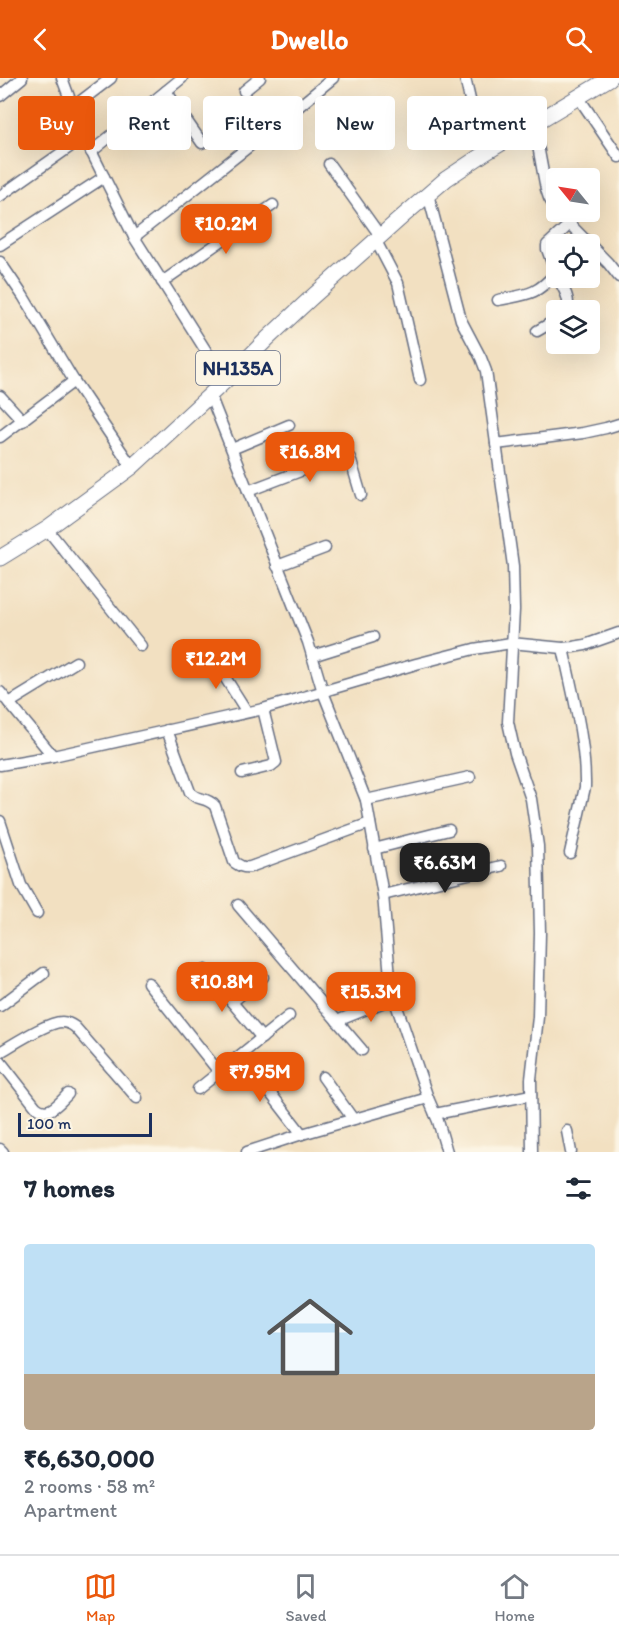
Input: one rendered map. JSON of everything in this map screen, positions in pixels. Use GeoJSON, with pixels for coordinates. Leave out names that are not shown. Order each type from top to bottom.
{"type":"FeatureCollection","features":[{"type":"Feature","properties":{"kind":"highway","name":"NH135A"},"geometry":{"type":"LineString","coordinates":[[547,116],[604,80]]}},
{"type":"Feature","properties":{"kind":"highway","name":"NH135A"},"geometry":{"type":"LineString","coordinates":[[0,558],[47,529],[132,467],[268,338],[428,194],[490,150]]}},
{"type":"Feature","properties":{"kind":"street"},"geometry":{"type":"LineString","coordinates":[[0,96],[22,78]]}},
{"type":"Feature","properties":{"kind":"street"},"geometry":{"type":"LineString","coordinates":[[62,78],[69,96]]}},
{"type":"Feature","properties":{"kind":"street"},"geometry":{"type":"LineString","coordinates":[[87,96],[111,78]]}},
{"type":"Feature","properties":{"kind":"street"},"geometry":{"type":"LineString","coordinates":[[182,78],[91,152],[134,237],[225,381]]}},
{"type":"Feature","properties":{"kind":"street"},"geometry":{"type":"LineString","coordinates":[[244,91],[260,78]]}},
{"type":"Feature","properties":{"kind":"street"},"geometry":{"type":"LineString","coordinates":[[134,237],[333,78]]}},
{"type":"Feature","properties":{"kind":"street"},"geometry":{"type":"LineString","coordinates":[[465,78],[469,96]]}},
{"type":"Feature","properties":{"kind":"street"},"geometry":{"type":"LineString","coordinates":[[166,91],[202,142]]}},
{"type":"Feature","properties":{"kind":"street"},"geometry":{"type":"LineString","coordinates":[[579,98],[619,157]]}},
{"type":"Feature","properties":{"kind":"street"},"geometry":{"type":"LineString","coordinates":[[0,195],[65,150]]}},
{"type":"Feature","properties":{"kind":"street"},"geometry":{"type":"LineString","coordinates":[[539,150],[546,189]]}},
{"type":"Feature","properties":{"kind":"street"},"geometry":{"type":"LineString","coordinates":[[329,164],[378,239],[398,283],[420,380]]}},
{"type":"Feature","properties":{"kind":"street"},"geometry":{"type":"LineString","coordinates":[[0,245],[104,177]]}},
{"type":"Feature","properties":{"kind":"street"},"geometry":{"type":"LineString","coordinates":[[428,194],[461,320],[486,371],[502,443],[513,566],[508,722],[515,753],[531,799],[538,846],[540,933],[538,1017],[531,1095],[532,1152]]}},
{"type":"Feature","properties":{"kind":"street"},"geometry":{"type":"LineString","coordinates":[[162,282],[273,205]]}},
{"type":"Feature","properties":{"kind":"street"},"geometry":{"type":"LineString","coordinates":[[559,234],[570,224],[608,262],[619,277]]}},
{"type":"Feature","properties":{"kind":"street"},"geometry":{"type":"LineString","coordinates":[[0,262],[74,381],[132,467]]}},
{"type":"Feature","properties":{"kind":"street"},"geometry":{"type":"LineString","coordinates":[[498,300],[531,294],[546,283]]}},
{"type":"Feature","properties":{"kind":"street"},"geometry":{"type":"LineString","coordinates":[[537,332],[546,326]]}},
{"type":"Feature","properties":{"kind":"street"},"geometry":{"type":"LineString","coordinates":[[0,437],[74,381]]}},
{"type":"Feature","properties":{"kind":"street"},"geometry":{"type":"LineString","coordinates":[[210,395],[308,642],[323,692],[366,800],[383,895],[394,998],[447,1152]]}},
{"type":"Feature","properties":{"kind":"street"},"geometry":{"type":"LineString","coordinates":[[0,396],[23,421]]}},
{"type":"Feature","properties":{"kind":"street"},"geometry":{"type":"LineString","coordinates":[[502,443],[583,433],[619,424]]}},
{"type":"Feature","properties":{"kind":"street"},"geometry":{"type":"LineString","coordinates":[[232,449],[289,425]]}},
{"type":"Feature","properties":{"kind":"street"},"geometry":{"type":"LineString","coordinates":[[248,491],[345,454],[350,458],[361,495]]}},
{"type":"Feature","properties":{"kind":"street"},"geometry":{"type":"LineString","coordinates":[[47,529],[141,646]]}},
{"type":"Feature","properties":{"kind":"street"},"geometry":{"type":"LineString","coordinates":[[277,566],[325,548]]}},
{"type":"Feature","properties":{"kind":"street"},"geometry":{"type":"LineString","coordinates":[[0,765],[52,756],[263,709],[474,649],[511,643],[563,648],[585,645],[618,635]]}},
{"type":"Feature","properties":{"kind":"street"},"geometry":{"type":"LineString","coordinates":[[312,656],[373,638]]}},
{"type":"Feature","properties":{"kind":"street"},"geometry":{"type":"LineString","coordinates":[[563,648],[579,729],[585,777],[585,787],[570,853]]}},
{"type":"Feature","properties":{"kind":"street"},"geometry":{"type":"LineString","coordinates":[[209,652],[247,712]]}},
{"type":"Feature","properties":{"kind":"street"},"geometry":{"type":"LineString","coordinates":[[9,703],[76,662]]}},
{"type":"Feature","properties":{"kind":"street"},"geometry":{"type":"LineString","coordinates":[[0,692],[52,756]]}},
{"type":"Feature","properties":{"kind":"street"},"geometry":{"type":"LineString","coordinates":[[242,773],[274,765],[276,762],[263,709]]}},
{"type":"Feature","properties":{"kind":"street"},"geometry":{"type":"LineString","coordinates":[[167,730],[190,792],[196,797],[210,801],[215,806],[234,862],[240,866],[250,867],[370,823]]}},
{"type":"Feature","properties":{"kind":"street"},"geometry":{"type":"LineString","coordinates":[[366,800],[470,777]]}},
{"type":"Feature","properties":{"kind":"street"},"geometry":{"type":"LineString","coordinates":[[0,821],[21,885],[37,913]]}},
{"type":"Feature","properties":{"kind":"street"},"geometry":{"type":"LineString","coordinates":[[374,849],[449,830]]}},
{"type":"Feature","properties":{"kind":"street"},"geometry":{"type":"LineString","coordinates":[[383,895],[501,866]]}},
{"type":"Feature","properties":{"kind":"street"},"geometry":{"type":"LineString","coordinates":[[238,905],[362,1050]]}},
{"type":"Feature","properties":{"kind":"street"},"geometry":{"type":"LineString","coordinates":[[205,970],[262,1038]]}},
{"type":"Feature","properties":{"kind":"street"},"geometry":{"type":"LineString","coordinates":[[0,1006],[44,973]]}},
{"type":"Feature","properties":{"kind":"street"},"geometry":{"type":"LineString","coordinates":[[231,1002],[263,977]]}},
{"type":"Feature","properties":{"kind":"street"},"geometry":{"type":"LineString","coordinates":[[148,983],[219,1072]]}},
{"type":"Feature","properties":{"kind":"street"},"geometry":{"type":"LineString","coordinates":[[337,1021],[394,998]]}},
{"type":"Feature","properties":{"kind":"street"},"geometry":{"type":"LineString","coordinates":[[198,1089],[289,1016]]}},
{"type":"Feature","properties":{"kind":"street"},"geometry":{"type":"LineString","coordinates":[[0,1052],[48,1025],[69,1023],[137,1098]]}},
{"type":"Feature","properties":{"kind":"street"},"geometry":{"type":"LineString","coordinates":[[241,1055],[302,1134]]}},
{"type":"Feature","properties":{"kind":"street"},"geometry":{"type":"LineString","coordinates":[[0,1061],[40,1111],[45,1112],[51,1109],[68,1094]]}},
{"type":"Feature","properties":{"kind":"street"},"geometry":{"type":"LineString","coordinates":[[324,1077],[353,1119]]}},
{"type":"Feature","properties":{"kind":"street"},"geometry":{"type":"LineString","coordinates":[[435,1114],[531,1095]]}},
{"type":"Feature","properties":{"kind":"street"},"geometry":{"type":"LineString","coordinates":[[247,1152],[428,1098]]}},
{"type":"Feature","properties":{"kind":"street"},"geometry":{"type":"LineString","coordinates":[[567,1131],[571,1152]]}},
{"type":"Feature","properties":{"kind":"street"},"geometry":{"type":"LineString","coordinates":[[276,1142],[284,1152]]}}]}
